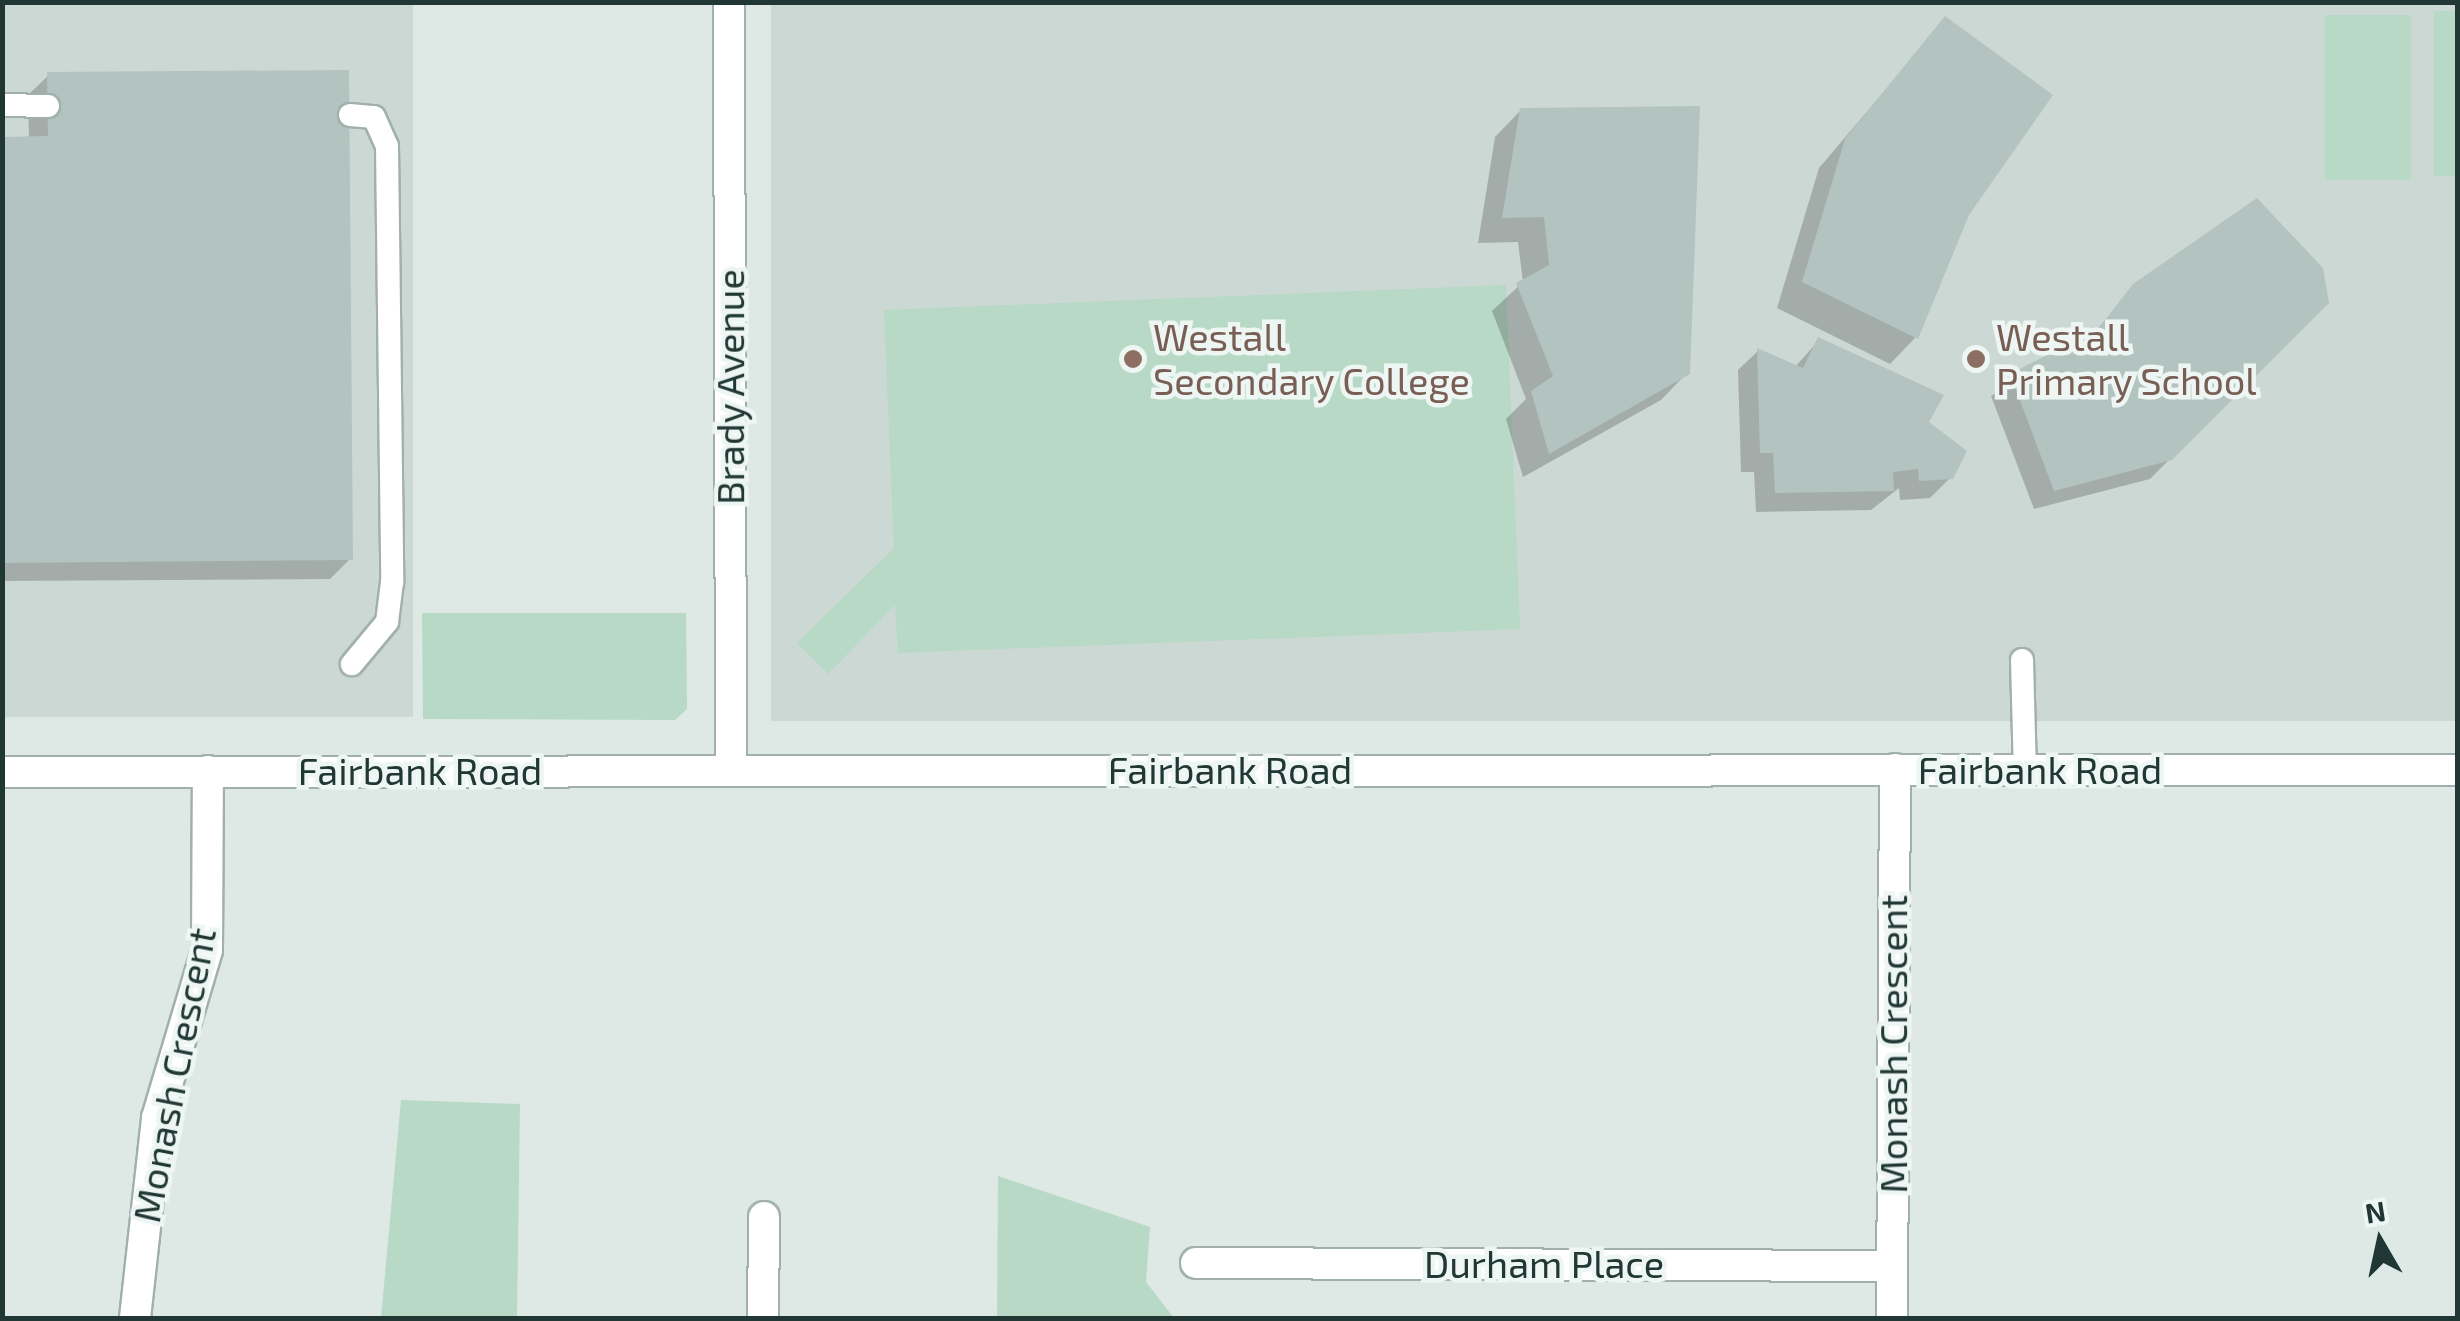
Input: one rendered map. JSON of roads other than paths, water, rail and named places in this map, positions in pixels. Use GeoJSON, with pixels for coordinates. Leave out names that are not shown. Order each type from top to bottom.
{"type":"FeatureCollection","features":[{"type":"Feature","properties":{"kind":"street","name":"Brady Avenue"},"geometry":{"type":"LineString","coordinates":[[729,2],[731,771]]}},
{"type":"Feature","properties":{"kind":"street","name":"Monash Crescent"},"geometry":{"type":"LineString","coordinates":[[1892,1318],[1895,769]]}},
{"type":"Feature","properties":{"kind":"street","name":"Fairbank Road"},"geometry":{"type":"LineString","coordinates":[[2,772],[2458,770]]}},
{"type":"Feature","properties":{"kind":"street","name":"Monash Crescent"},"geometry":{"type":"LineString","coordinates":[[135,1318],[157,1118],[207,950],[208,771]]}},
{"type":"Feature","properties":{"kind":"street"},"geometry":{"type":"LineString","coordinates":[[764,1217],[764,1318]]}},
{"type":"Feature","properties":{"kind":"street","name":"Durham Place"},"geometry":{"type":"LineString","coordinates":[[1196,1263],[1892,1266]]}},
{"type":"Feature","properties":{"kind":"lane"},"geometry":{"type":"LineString","coordinates":[[2,105],[48,106]]}},
{"type":"Feature","properties":{"kind":"lane"},"geometry":{"type":"LineString","coordinates":[[350,115],[374,117],[387,146],[392,582],[387,622],[352,664]]}},
{"type":"Feature","properties":{"kind":"lane"},"geometry":{"type":"LineString","coordinates":[[2022,660],[2025,771]]}},
{"type":"Feature","properties":{"kind":"place","name":"Westall Secondary College"},"geometry":{"type":"Point","coordinates":[1133,359]}},
{"type":"Feature","properties":{"kind":"place","name":"Westall Primary School"},"geometry":{"type":"Point","coordinates":[1976,359]}}]}
